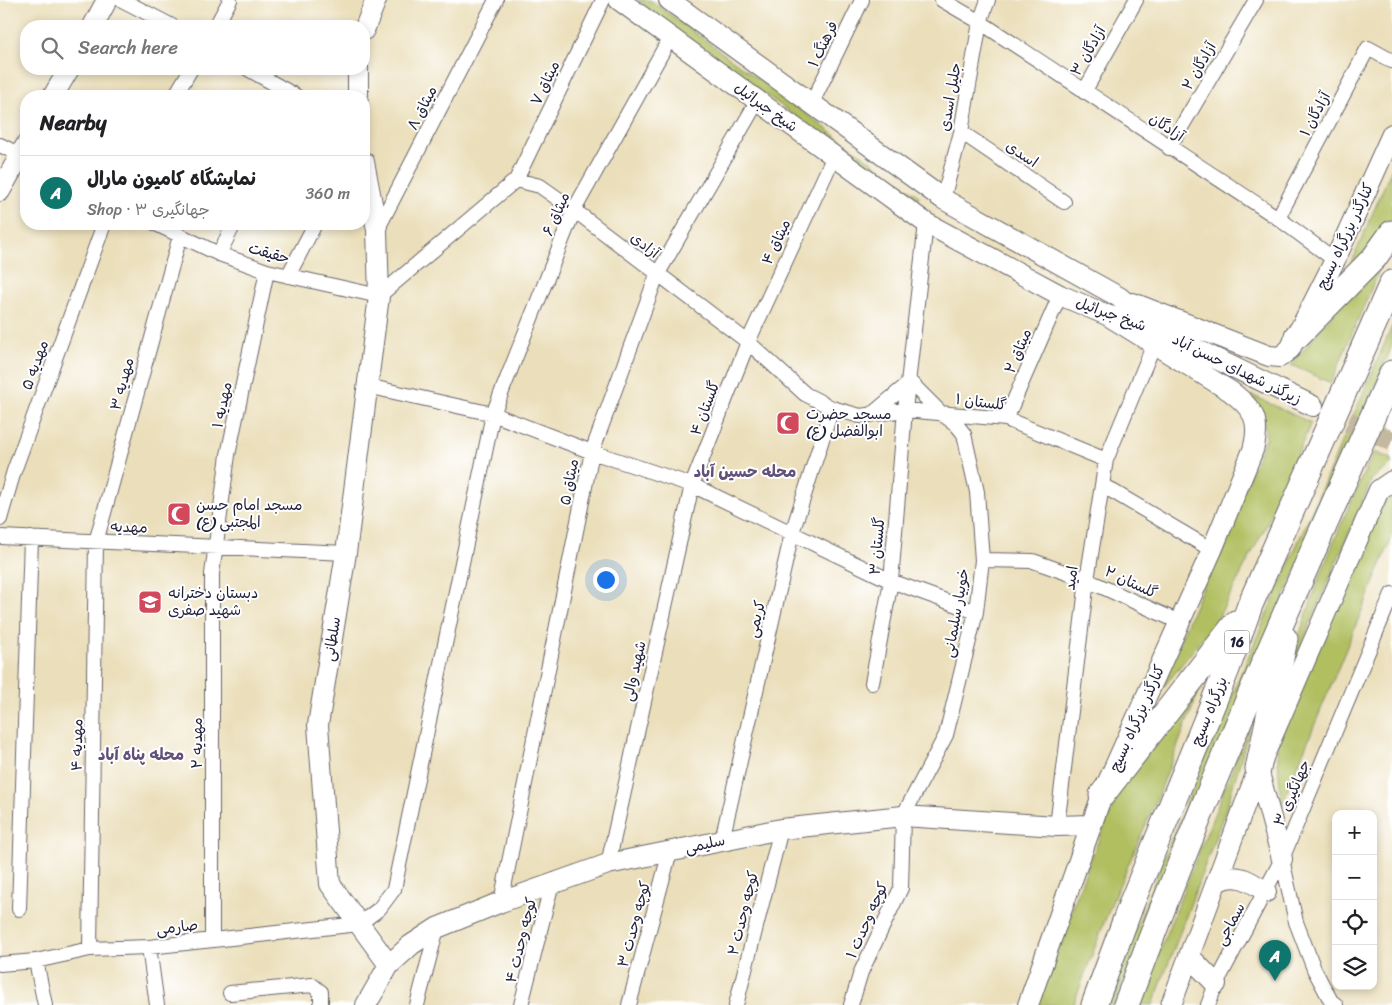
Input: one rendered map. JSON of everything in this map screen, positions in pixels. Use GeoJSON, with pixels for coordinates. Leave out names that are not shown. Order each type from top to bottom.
{"type":"FeatureCollection","features":[{"type":"Feature","properties":{"kind":"highway"},"geometry":{"type":"LineString","coordinates":[[1297,336],[1374,258],[1392,233]]}},
{"type":"Feature","properties":{"kind":"highway","name":"بزرگراه بسیج"},"geometry":{"type":"LineString","coordinates":[[1094,1005],[1132,902],[1226,670],[1250,605],[1392,284]]}},
{"type":"Feature","properties":{"kind":"highway","name":"بزرگراه بسیج"},"geometry":{"type":"LineString","coordinates":[[1126,1005],[1159,914],[1216,774],[1296,585],[1392,373]]}},
{"type":"Feature","properties":{"kind":"highway"},"geometry":{"type":"LineString","coordinates":[[1258,769],[1296,585]]}},
{"type":"Feature","properties":{"kind":"highway"},"geometry":{"type":"LineString","coordinates":[[1102,795],[1250,605]]}},
{"type":"Feature","properties":{"kind":"street"},"geometry":{"type":"LineString","coordinates":[[96,20],[108,0]]}},
{"type":"Feature","properties":{"kind":"street"},"geometry":{"type":"LineString","coordinates":[[122,0],[160,20]]}},
{"type":"Feature","properties":{"kind":"street"},"geometry":{"type":"LineString","coordinates":[[219,20],[230,0]]}},
{"type":"Feature","properties":{"kind":"street"},"geometry":{"type":"LineString","coordinates":[[368,20],[376,0]]}},
{"type":"Feature","properties":{"kind":"street","name":"میثاق ۸"},"geometry":{"type":"LineString","coordinates":[[377,230],[496,0]]}},
{"type":"Feature","properties":{"kind":"street","name":"میثاق ۷"},"geometry":{"type":"LineString","coordinates":[[516,180],[603,0]]}},
{"type":"Feature","properties":{"kind":"street","name":"شیخ جبرائیل"},"geometry":{"type":"LineString","coordinates":[[619,0],[926,222],[1060,295],[1158,338]]}},
{"type":"Feature","properties":{"kind":"street","name":"فرهنگ ۱"},"geometry":{"type":"LineString","coordinates":[[812,103],[862,0]]}},
{"type":"Feature","properties":{"kind":"street","name":"آزادگان"},"geometry":{"type":"LineString","coordinates":[[942,0],[980,22],[1278,218],[1335,260]]}},
{"type":"Feature","properties":{"kind":"street","name":"جلیل اسدی"},"geometry":{"type":"LineString","coordinates":[[943,199],[960,132],[980,22],[988,0]]}},
{"type":"Feature","properties":{"kind":"street","name":"آزادگان ۳"},"geometry":{"type":"LineString","coordinates":[[1084,92],[1136,0]]}},
{"type":"Feature","properties":{"kind":"street","name":"آزادگان ۲"},"geometry":{"type":"LineString","coordinates":[[1169,148],[1256,0]]}},
{"type":"Feature","properties":{"kind":"street","name":"شیخ جبرائیل"},"geometry":{"type":"LineString","coordinates":[[671,1],[943,199],[1119,298],[1158,338]]}},
{"type":"Feature","properties":{"kind":"street","name":"میثاق ۶"},"geometry":{"type":"LineString","coordinates":[[359,924],[378,909],[394,889],[493,414],[574,210],[670,38]]}},
{"type":"Feature","properties":{"kind":"street","name":"آزادگان ۱"},"geometry":{"type":"LineString","coordinates":[[1278,218],[1368,48],[1392,61]]}},
{"type":"Feature","properties":{"kind":"street"},"geometry":{"type":"LineString","coordinates":[[57,90],[65,75]]}},
{"type":"Feature","properties":{"kind":"street"},"geometry":{"type":"LineString","coordinates":[[179,90],[187,75]]}},
{"type":"Feature","properties":{"kind":"street"},"geometry":{"type":"LineString","coordinates":[[259,75],[285,90]]}},
{"type":"Feature","properties":{"kind":"street"},"geometry":{"type":"LineString","coordinates":[[358,75],[358,90]]}},
{"type":"Feature","properties":{"kind":"street","name":"میثاق ۵"},"geometry":{"type":"LineString","coordinates":[[501,902],[592,452],[657,275],[758,100]]}},
{"type":"Feature","properties":{"kind":"street","name":"اسدی"},"geometry":{"type":"LineString","coordinates":[[960,132],[1064,202]]}},
{"type":"Feature","properties":{"kind":"street","name":"کنارگذر بزرگراه بسیج"},"geometry":{"type":"LineString","coordinates":[[1119,298],[1269,356],[1280,357],[1290,349],[1297,336],[1335,260],[1392,134]]}},
{"type":"Feature","properties":{"kind":"street"},"geometry":{"type":"LineString","coordinates":[[0,145],[20,152]]}},
{"type":"Feature","properties":{"kind":"street","name":"میثاق ۴"},"geometry":{"type":"LineString","coordinates":[[748,342],[834,156]]}},
{"type":"Feature","properties":{"kind":"street"},"geometry":{"type":"LineString","coordinates":[[0,191],[20,159]]}},
{"type":"Feature","properties":{"kind":"street"},"geometry":{"type":"LineString","coordinates":[[378,296],[516,180]]}},
{"type":"Feature","properties":{"kind":"street","name":"آزادی"},"geometry":{"type":"LineString","coordinates":[[516,180],[540,186],[574,210],[657,275],[748,342],[805,394],[832,408],[870,416],[906,410]]}},
{"type":"Feature","properties":{"kind":"street","name":"سلطانی"},"geometry":{"type":"LineString","coordinates":[[370,193],[377,230],[378,296],[346,553],[318,725],[330,884],[389,965]]}},
{"type":"Feature","properties":{"kind":"street"},"geometry":{"type":"LineString","coordinates":[[906,410],[926,222]]}},
{"type":"Feature","properties":{"kind":"street","name":"مهدیه ۵"},"geometry":{"type":"LineString","coordinates":[[0,519],[14,471],[102,230]]}},
{"type":"Feature","properties":{"kind":"street","name":"حقیقت"},"geometry":{"type":"LineString","coordinates":[[168,230],[219,254],[267,271],[378,296]]}},
{"type":"Feature","properties":{"kind":"street"},"geometry":{"type":"LineString","coordinates":[[219,254],[231,230]]}},
{"type":"Feature","properties":{"kind":"street"},"geometry":{"type":"LineString","coordinates":[[288,276],[312,230]]}},
{"type":"Feature","properties":{"kind":"street","name":"مهدیه ۳"},"geometry":{"type":"LineString","coordinates":[[96,542],[180,236]]}},
{"type":"Feature","properties":{"kind":"street","name":"مهدیه ۱"},"geometry":{"type":"LineString","coordinates":[[214,546],[228,455],[267,271]]}},
{"type":"Feature","properties":{"kind":"street","name":"میثاق ۲"},"geometry":{"type":"LineString","coordinates":[[1006,419],[1060,295]]}},
{"type":"Feature","properties":{"kind":"street","name":"کنارگذر بزرگراه بسیج"},"geometry":{"type":"LineString","coordinates":[[1028,1005],[1102,795],[1178,622],[1212,550],[1253,450],[1257,435],[1256,419],[1246,403],[1158,338]]}},
{"type":"Feature","properties":{"kind":"street","name":"زیرگذر شهدای حسن آباد"},"geometry":{"type":"LineString","coordinates":[[1158,338],[1313,406]]}},
{"type":"Feature","properties":{"kind":"street","name":"امید"},"geometry":{"type":"LineString","coordinates":[[1057,826],[1086,580],[1106,460],[1158,338]]}},
{"type":"Feature","properties":{"kind":"street","name":"گلستان ۴"},"geometry":{"type":"LineString","coordinates":[[692,485],[748,342]]}},
{"type":"Feature","properties":{"kind":"street"},"geometry":{"type":"LineString","coordinates":[[870,416],[910,382]]}},
{"type":"Feature","properties":{"kind":"street","name":"خوبیار سلیمانی"},"geometry":{"type":"LineString","coordinates":[[903,816],[946,735],[976,612],[982,560],[977,492],[964,434],[956,424],[942,414],[910,382]]}},
{"type":"Feature","properties":{"kind":"street"},"geometry":{"type":"LineString","coordinates":[[367,386],[493,414],[592,452],[692,485],[891,581],[976,612]]}},
{"type":"Feature","properties":{"kind":"street","name":"کریمی"},"geometry":{"type":"LineString","coordinates":[[722,840],[792,533],[832,408]]}},
{"type":"Feature","properties":{"kind":"street","name":"گلستان ۱"},"geometry":{"type":"LineString","coordinates":[[906,410],[1006,419],[1106,460]]}},
{"type":"Feature","properties":{"kind":"street","name":"گلستان ۳"},"geometry":{"type":"LineString","coordinates":[[872,683],[891,581],[906,410]]}},
{"type":"Feature","properties":{"kind":"street","name":"شهید والی"},"geometry":{"type":"LineString","coordinates":[[608,864],[692,485]]}},
{"type":"Feature","properties":{"kind":"street"},"geometry":{"type":"LineString","coordinates":[[1102,485],[1212,550]]}},
{"type":"Feature","properties":{"kind":"street"},"geometry":{"type":"LineString","coordinates":[[1171,1005],[1258,769],[1386,486]]}},
{"type":"Feature","properties":{"kind":"street","name":"مهدیه"},"geometry":{"type":"LineString","coordinates":[[0,537],[346,553]]}},
{"type":"Feature","properties":{"kind":"street"},"geometry":{"type":"LineString","coordinates":[[20,909],[31,538]]}},
{"type":"Feature","properties":{"kind":"street","name":"مهدیه ۴"},"geometry":{"type":"LineString","coordinates":[[90,950],[96,542]]}},
{"type":"Feature","properties":{"kind":"street","name":"مهدیه ۲"},"geometry":{"type":"LineString","coordinates":[[212,939],[212,574],[214,546]]}},
{"type":"Feature","properties":{"kind":"street","name":"گلستان ۲"},"geometry":{"type":"LineString","coordinates":[[982,560],[1032,562],[1086,580],[1178,622]]}},
{"type":"Feature","properties":{"kind":"street","name":"جهانگیری ۳"},"geometry":{"type":"LineString","coordinates":[[1282,859],[1392,594]]}},
{"type":"Feature","properties":{"kind":"street"},"geometry":{"type":"LineString","coordinates":[[1258,769],[1282,859],[1296,922],[1314,969],[1331,1001],[1336,1005]]}},
{"type":"Feature","properties":{"kind":"street","name":"سلیمی"},"geometry":{"type":"LineString","coordinates":[[366,1005],[389,965],[411,945],[437,928],[501,902],[608,864],[781,829],[903,816],[1057,826],[1091,825]]}},
{"type":"Feature","properties":{"kind":"street","name":"کوچه وحدت ۱"},"geometry":{"type":"LineString","coordinates":[[851,1005],[861,972],[901,888],[903,816]]}},
{"type":"Feature","properties":{"kind":"street","name":"کوچه وحدت ۲"},"geometry":{"type":"LineString","coordinates":[[736,1005],[781,829]]}},
{"type":"Feature","properties":{"kind":"street","name":"کوچه وحدت ۳"},"geometry":{"type":"LineString","coordinates":[[629,1005],[670,851]]}},
{"type":"Feature","properties":{"kind":"street","name":"سماجی"},"geometry":{"type":"LineString","coordinates":[[1208,1005],[1216,984],[1282,859]]}},
{"type":"Feature","properties":{"kind":"street"},"geometry":{"type":"LineString","coordinates":[[1218,881],[1228,876],[1240,876],[1266,892]]}},
{"type":"Feature","properties":{"kind":"street","name":"کوچه وحدت ۴"},"geometry":{"type":"LineString","coordinates":[[521,1005],[552,883]]}},
{"type":"Feature","properties":{"kind":"street","name":"صارمی"},"geometry":{"type":"LineString","coordinates":[[0,964],[36,961],[90,950],[149,947],[359,924]]}},
{"type":"Feature","properties":{"kind":"street"},"geometry":{"type":"LineString","coordinates":[[417,1005],[437,928]]}},
{"type":"Feature","properties":{"kind":"street"},"geometry":{"type":"LineString","coordinates":[[149,947],[157,1005]]}},
{"type":"Feature","properties":{"kind":"street"},"geometry":{"type":"LineString","coordinates":[[1190,956],[1216,984]]}},
{"type":"Feature","properties":{"kind":"street"},"geometry":{"type":"LineString","coordinates":[[36,961],[45,1005]]}},
{"type":"Feature","properties":{"kind":"street"},"geometry":{"type":"LineString","coordinates":[[230,993],[312,985],[321,992],[321,1005]]}},
{"type":"Feature","properties":{"kind":"green space"},"geometry":{"type":"Polygon","coordinates":[[[637,0],[650,0],[920,197],[912,199],[896,190],[637,0]]]}},
{"type":"Feature","properties":{"kind":"green space"},"geometry":{"type":"Polygon","coordinates":[[[1392,168],[1392,218],[1347,273],[1392,168]]]}},
{"type":"Feature","properties":{"kind":"green space"},"geometry":{"type":"Polygon","coordinates":[[[1391,242],[1331,383],[1291,365],[1391,242]]]}},
{"type":"Feature","properties":{"kind":"green space"},"geometry":{"type":"Polygon","coordinates":[[[1392,326],[1392,346],[1158,892],[1114,1005],[1106,1005],[1209,749],[1392,326]]]}},
{"type":"Feature","properties":{"kind":"green space"},"geometry":{"type":"Polygon","coordinates":[[[1252,395],[1311,423],[1267,524],[1216,622],[1157,695],[1266,437],[1263,415],[1252,395]]]}},
{"type":"Feature","properties":{"kind":"green space"},"geometry":{"type":"Polygon","coordinates":[[[1374,452],[1392,459],[1392,464],[1372,479],[1281,692],[1323,570],[1347,510],[1374,452]]]}},
{"type":"Feature","properties":{"kind":"green space"},"geometry":{"type":"Polygon","coordinates":[[[1390,491],[1392,492],[1392,538],[1281,806],[1277,744],[1347,578],[1390,491]]]}},
{"type":"Feature","properties":{"kind":"green space"},"geometry":{"type":"Polygon","coordinates":[[[1203,681],[1156,801],[1112,902],[1073,1005],[1037,1005],[1089,863],[1124,781],[1203,681]]]}},
{"type":"Feature","properties":{"kind":"green space"},"geometry":{"type":"Polygon","coordinates":[[[1254,715],[1227,806],[1153,1005],[1140,1005],[1166,934],[1254,715]]]}},
{"type":"Feature","properties":{"kind":"tunnel"},"geometry":{"type":"LineString","coordinates":[[1321,410],[1392,441]]}},
{"type":"Feature","properties":{"kind":"place","name":"مسجد حضرت ابوالفضل (ع)"},"geometry":{"type":"Point","coordinates":[788,423]}},
{"type":"Feature","properties":{"kind":"place","name":"مسجد امام حسن المجتبی (ع)"},"geometry":{"type":"Point","coordinates":[179,514]}},
{"type":"Feature","properties":{"kind":"place","name":"دبستان دخترانه شهید صفری"},"geometry":{"type":"Point","coordinates":[150,602]}},
{"type":"Feature","properties":{"kind":"place","name":"نمایشگاه کامیون مارال"},"geometry":{"type":"Point","coordinates":[1275,981]}},
{"type":"Feature","properties":{"kind":"district","name":"محله حسین آباد"},"geometry":{"type":"Point","coordinates":[745,471]}},
{"type":"Feature","properties":{"kind":"district","name":"محله پناه آباد"},"geometry":{"type":"Point","coordinates":[141,754]}}]}
